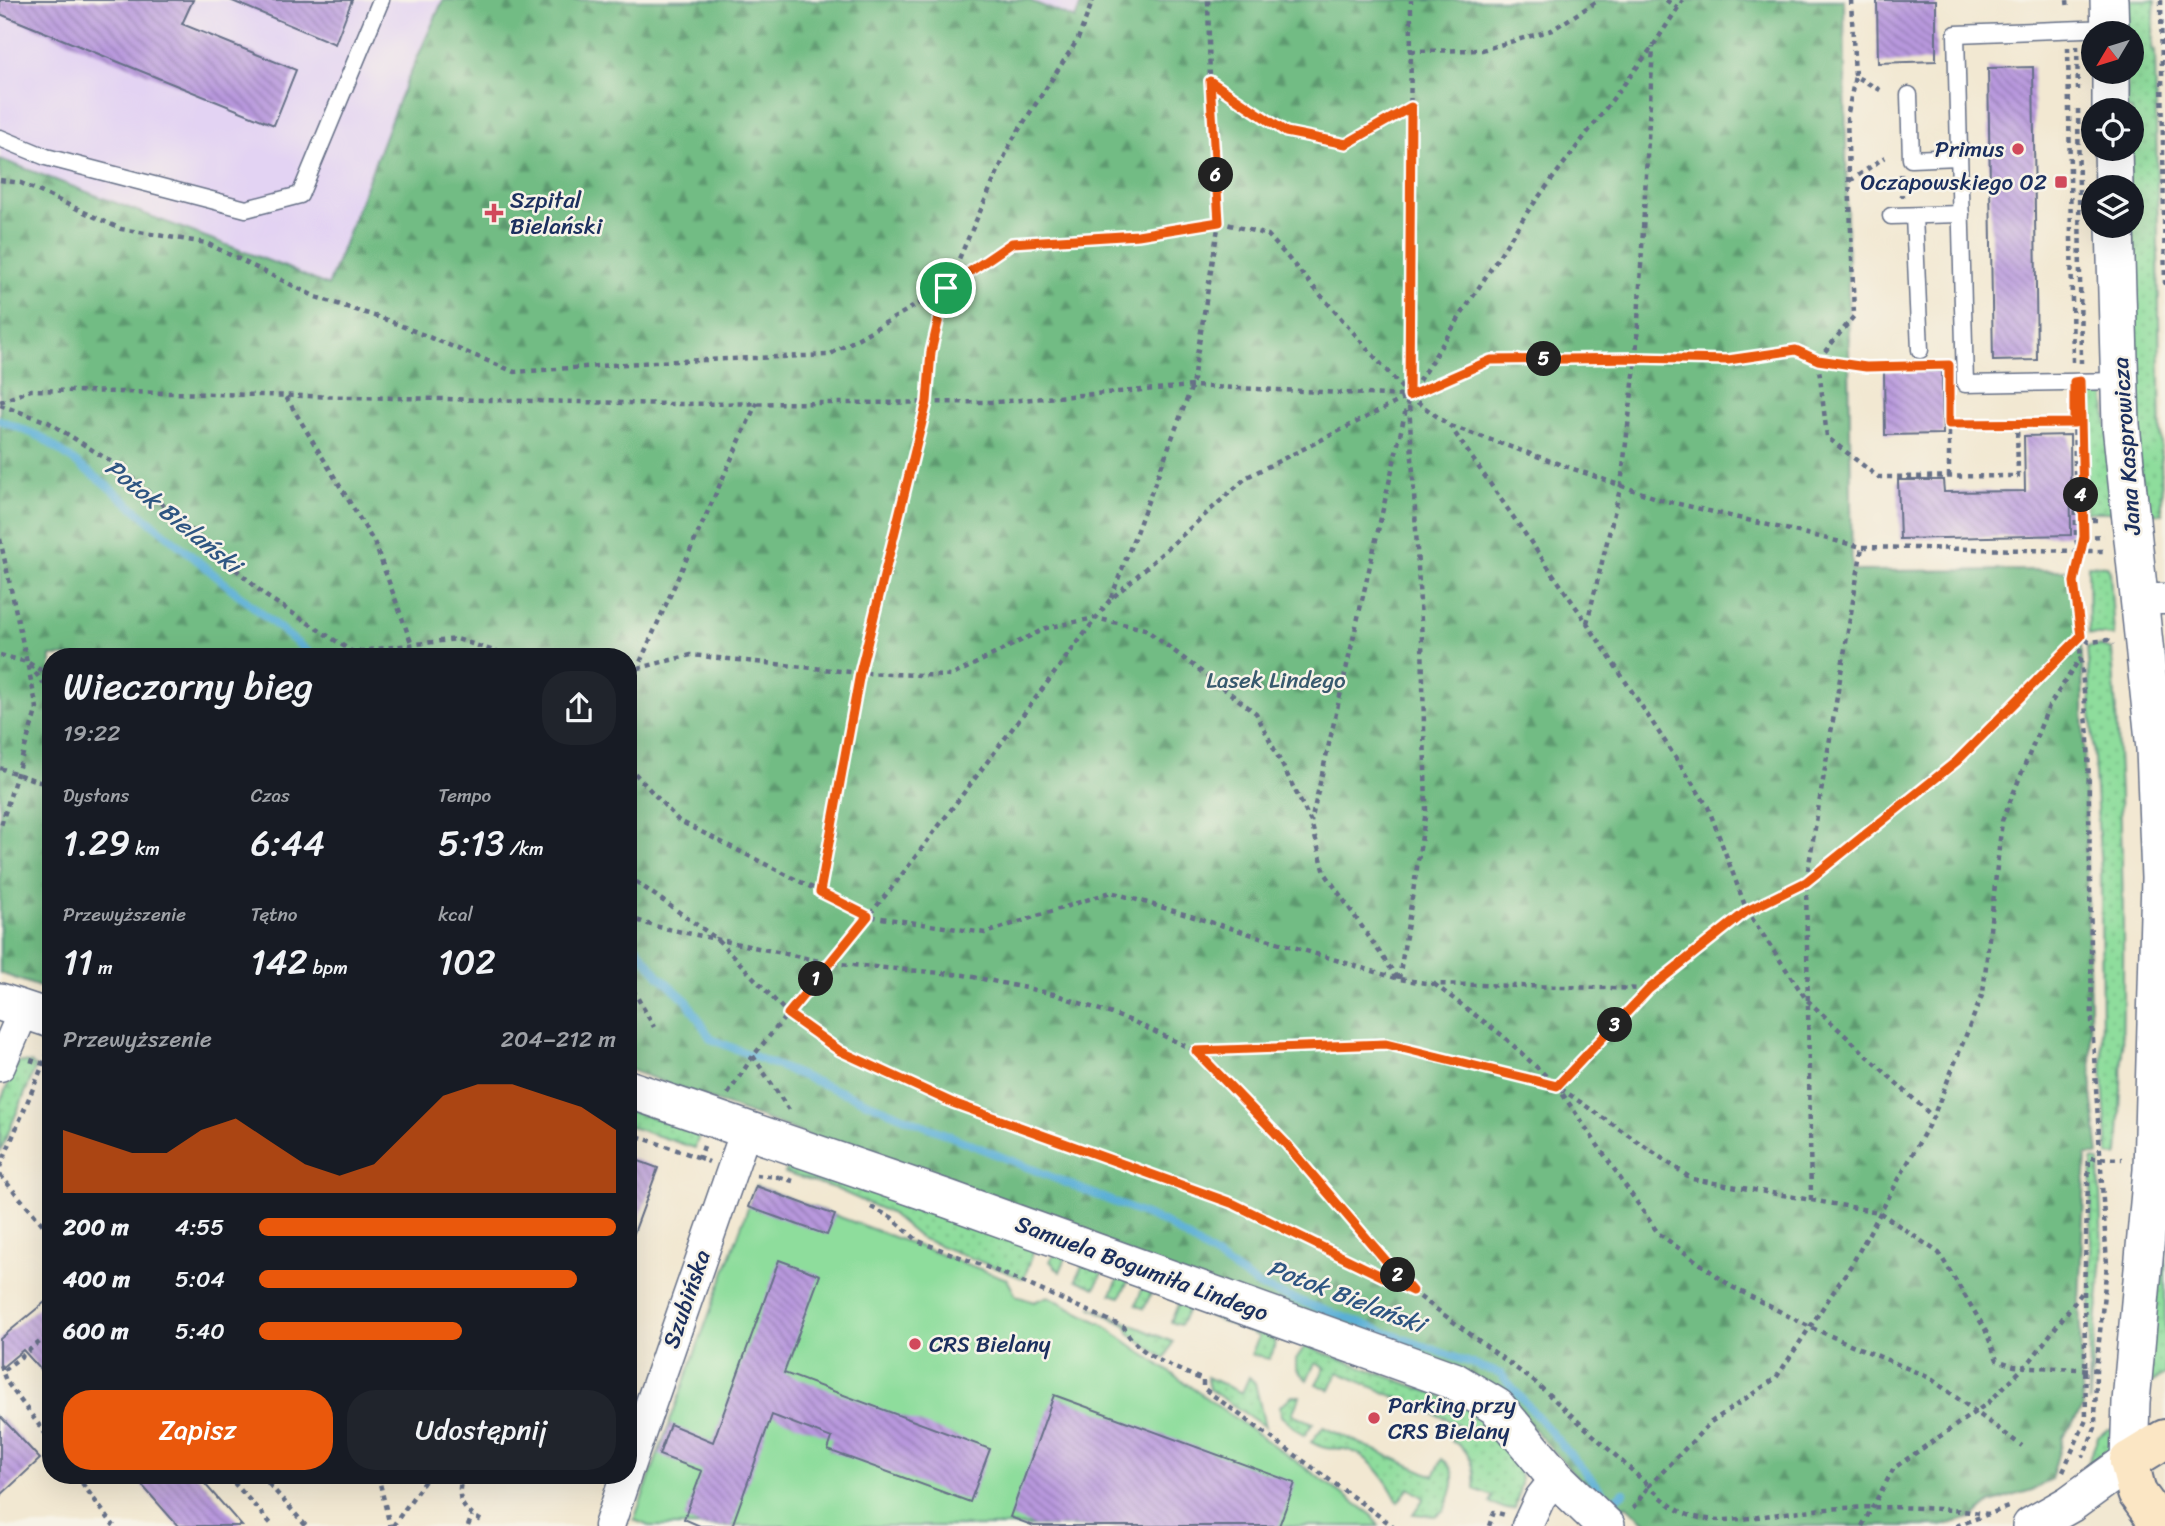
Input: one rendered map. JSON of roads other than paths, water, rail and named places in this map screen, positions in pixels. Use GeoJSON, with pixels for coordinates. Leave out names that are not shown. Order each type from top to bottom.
{"type":"FeatureCollection","features":[{"type":"Feature","properties":{"kind":"main road"},"geometry":{"type":"LineString","coordinates":[[2129,1461],[2165,1439]]}},
{"type":"Feature","properties":{"kind":"main road"},"geometry":{"type":"LineString","coordinates":[[2127,1526],[2129,1461]]}},
{"type":"Feature","properties":{"kind":"main road"},"geometry":{"type":"LineString","coordinates":[[2129,1461],[2137,1493],[2161,1526]]}},
{"type":"Feature","properties":{"kind":"street","name":"Jana Kasprowicza"},"geometry":{"type":"LineString","coordinates":[[2115,238],[2123,438],[2153,599],[2160,877],[2152,1170],[2131,1402],[2129,1461]]}},
{"type":"Feature","properties":{"kind":"street"},"geometry":{"type":"LineString","coordinates":[[0,1066],[25,1010]]}},
{"type":"Feature","properties":{"kind":"street","name":"Samuela Bogumiła Lindego"},"geometry":{"type":"LineString","coordinates":[[637,1092],[973,1208],[1454,1381],[1497,1407],[1556,1478],[1616,1520]]}},
{"type":"Feature","properties":{"kind":"street","name":"Szubińska"},"geometry":{"type":"LineString","coordinates":[[637,1420],[729,1124]]}},
{"type":"Feature","properties":{"kind":"street"},"geometry":{"type":"LineString","coordinates":[[2031,1526],[2070,1504],[2129,1461]]}},
{"type":"Feature","properties":{"kind":"street"},"geometry":{"type":"LineString","coordinates":[[1527,1526],[1540,1498],[1556,1478]]}},
{"type":"Feature","properties":{"kind":"street"},"geometry":{"type":"LineString","coordinates":[[609,1526],[623,1484]]}},
{"type":"Feature","properties":{"kind":"lane"},"geometry":{"type":"LineString","coordinates":[[0,138],[46,157],[246,209],[300,195],[382,0]]}},
{"type":"Feature","properties":{"kind":"lane"},"geometry":{"type":"LineString","coordinates":[[2081,25],[1956,34],[1965,384],[2120,381]]}},
{"type":"Feature","properties":{"kind":"lane"},"geometry":{"type":"LineString","coordinates":[[1909,95],[1910,159],[1959,157]]}},
{"type":"Feature","properties":{"kind":"lane"},"geometry":{"type":"LineString","coordinates":[[1917,358],[1902,216],[1961,214]]}},
{"type":"Feature","properties":{"kind":"waterway","name":"Potok Bielański"},"geometry":{"type":"LineString","coordinates":[[0,420],[41,437],[100,480],[303,648]]}},
{"type":"Feature","properties":{"kind":"waterway","name":"Potok Bielański"},"geometry":{"type":"LineString","coordinates":[[637,948],[659,976],[687,1001],[711,1039],[1165,1223],[1261,1287],[1501,1374],[1611,1502],[1624,1492]]}},
{"type":"Feature","properties":{"kind":"place","name":"Primus"},"geometry":{"type":"Point","coordinates":[2018,149]}},
{"type":"Feature","properties":{"kind":"place","name":"Oczapowskiego 02"},"geometry":{"type":"Point","coordinates":[2061,182]}},
{"type":"Feature","properties":{"kind":"place","name":"Szpital Bielański"},"geometry":{"type":"Point","coordinates":[494,213]}},
{"type":"Feature","properties":{"kind":"place","name":"CRS Bielany"},"geometry":{"type":"Point","coordinates":[915,1344]}},
{"type":"Feature","properties":{"kind":"place","name":"Parking przy CRS Bielany"},"geometry":{"type":"Point","coordinates":[1374,1418]}},
{"type":"Feature","properties":{"kind":"park label","name":"Lasek Lindego"},"geometry":{"type":"Point","coordinates":[1276,680]}}]}
